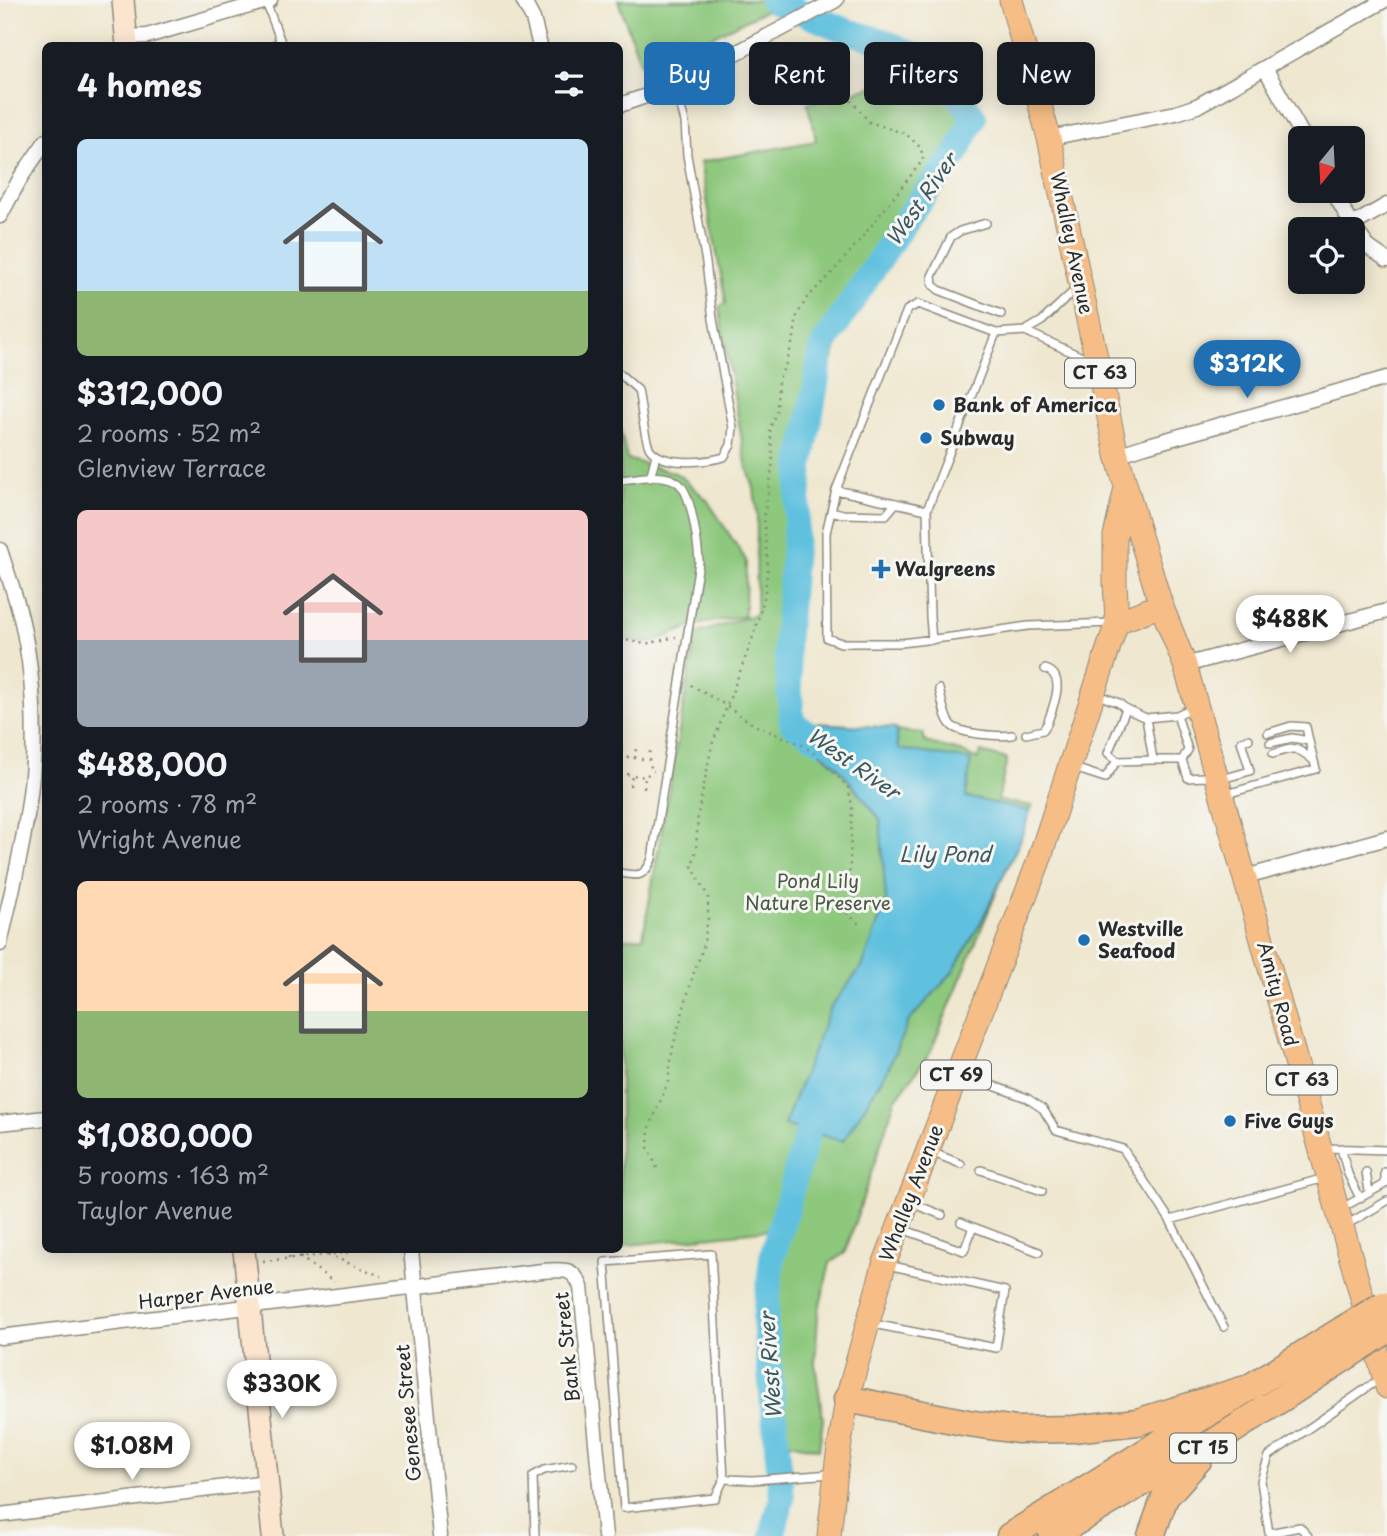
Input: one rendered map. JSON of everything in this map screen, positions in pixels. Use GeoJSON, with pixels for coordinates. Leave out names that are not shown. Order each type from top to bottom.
{"type":"FeatureCollection","features":[{"type":"Feature","properties":{"kind":"highway","name":"CT 15"},"geometry":{"type":"LineString","coordinates":[[1052,1536],[1216,1441],[1386,1313]]}},
{"type":"Feature","properties":{"kind":"highway","name":"CT 15"},"geometry":{"type":"LineString","coordinates":[[1010,1536],[1252,1387],[1346,1342]]}},
{"type":"Feature","properties":{"kind":"highway"},"geometry":{"type":"LineString","coordinates":[[847,1399],[1017,1430],[1073,1429],[1137,1422],[1252,1387]]}},
{"type":"Feature","properties":{"kind":"highway"},"geometry":{"type":"LineString","coordinates":[[1151,1536],[1165,1497],[1216,1441]]}},
{"type":"Feature","properties":{"kind":"main road","name":"Whalley Avenue"},"geometry":{"type":"LineString","coordinates":[[1011,0],[1049,138],[1117,455],[1161,605]]}},
{"type":"Feature","properties":{"kind":"main road","name":"Whalley Avenue"},"geometry":{"type":"LineString","coordinates":[[829,1536],[835,1474],[847,1399],[884,1265],[1038,863],[1117,622],[1115,536],[1126,488]]}},
{"type":"Feature","properties":{"kind":"main road"},"geometry":{"type":"LineString","coordinates":[[1117,622],[1161,605]]}},
{"type":"Feature","properties":{"kind":"main road","name":"Amity Road"},"geometry":{"type":"LineString","coordinates":[[1161,605],[1185,665],[1186,711],[1220,788],[1331,1148],[1329,1177],[1386,1381]]}},
{"type":"Feature","properties":{"kind":"street"},"geometry":{"type":"LineString","coordinates":[[123,0],[127,41],[268,1]]}},
{"type":"Feature","properties":{"kind":"street"},"geometry":{"type":"LineString","coordinates":[[523,0],[533,19],[539,42]]}},
{"type":"Feature","properties":{"kind":"street"},"geometry":{"type":"LineString","coordinates":[[1049,138],[1176,113],[1198,106],[1385,0]]}},
{"type":"Feature","properties":{"kind":"street"},"geometry":{"type":"LineString","coordinates":[[735,53],[834,1]]}},
{"type":"Feature","properties":{"kind":"street"},"geometry":{"type":"LineString","coordinates":[[1265,68],[1297,126]]}},
{"type":"Feature","properties":{"kind":"street"},"geometry":{"type":"LineString","coordinates":[[623,104],[644,97]]}},
{"type":"Feature","properties":{"kind":"street"},"geometry":{"type":"LineString","coordinates":[[0,216],[42,145]]}},
{"type":"Feature","properties":{"kind":"street"},"geometry":{"type":"LineString","coordinates":[[1365,218],[1387,205]]}},
{"type":"Feature","properties":{"kind":"street"},"geometry":{"type":"LineString","coordinates":[[1365,243],[1387,260]]}},
{"type":"Feature","properties":{"kind":"street"},"geometry":{"type":"LineString","coordinates":[[1117,455],[1387,378]]}},
{"type":"Feature","properties":{"kind":"street"},"geometry":{"type":"LineString","coordinates":[[0,550],[24,629],[34,737],[32,778],[22,844],[0,944]]}},
{"type":"Feature","properties":{"kind":"street"},"geometry":{"type":"LineString","coordinates":[[1185,665],[1387,611]]}},
{"type":"Feature","properties":{"kind":"street"},"geometry":{"type":"LineString","coordinates":[[1246,877],[1387,838]]}},
{"type":"Feature","properties":{"kind":"street"},"geometry":{"type":"LineString","coordinates":[[0,1123],[42,1118]]}},
{"type":"Feature","properties":{"kind":"street","name":"Genesee Street"},"geometry":{"type":"LineString","coordinates":[[411,1253],[440,1536]]}},
{"type":"Feature","properties":{"kind":"street"},"geometry":{"type":"LineString","coordinates":[[252,1255],[250,1308],[273,1536]]}},
{"type":"Feature","properties":{"kind":"street","name":"Bank Street"},"geometry":{"type":"LineString","coordinates":[[416,1287],[561,1270],[570,1271],[578,1278],[583,1300],[605,1536]]}},
{"type":"Feature","properties":{"kind":"street","name":"Harper Avenue"},"geometry":{"type":"LineString","coordinates":[[0,1337],[416,1287]]}},
{"type":"Feature","properties":{"kind":"street"},"geometry":{"type":"LineString","coordinates":[[0,1515],[267,1482]]}},
{"type":"Feature","properties":{"kind":"lane"},"geometry":{"type":"LineString","coordinates":[[268,1],[281,42]]}},
{"type":"Feature","properties":{"kind":"lane"},"geometry":{"type":"LineString","coordinates":[[623,377],[638,390],[649,447],[656,455],[691,462],[724,457],[731,445],[733,428],[680,105]]}},
{"type":"Feature","properties":{"kind":"lane"},"geometry":{"type":"LineString","coordinates":[[986,223],[960,231],[951,237],[932,276],[933,285],[939,290],[1001,314]]}},
{"type":"Feature","properties":{"kind":"lane"},"geometry":{"type":"LineString","coordinates":[[1025,331],[1042,321],[1081,284]]}},
{"type":"Feature","properties":{"kind":"lane"},"geometry":{"type":"LineString","coordinates":[[1098,364],[1025,331],[996,333],[918,304],[907,310],[836,490],[826,533],[827,638],[841,643],[901,643],[1028,626],[1117,622]]}},
{"type":"Feature","properties":{"kind":"lane"},"geometry":{"type":"LineString","coordinates":[[932,640],[927,510],[996,333]]}},
{"type":"Feature","properties":{"kind":"lane"},"geometry":{"type":"LineString","coordinates":[[650,478],[656,455]]}},
{"type":"Feature","properties":{"kind":"lane"},"geometry":{"type":"LineString","coordinates":[[623,480],[662,477],[675,481],[682,487],[688,499],[699,562],[652,859],[647,870],[637,876],[623,874]]}},
{"type":"Feature","properties":{"kind":"lane"},"geometry":{"type":"LineString","coordinates":[[836,490],[927,510]]}},
{"type":"Feature","properties":{"kind":"lane"},"geometry":{"type":"LineString","coordinates":[[831,511],[843,514],[886,515],[896,503]]}},
{"type":"Feature","properties":{"kind":"lane"},"geometry":{"type":"LineString","coordinates":[[1026,734],[1043,730],[1047,724],[1058,685],[1051,671],[1045,669]]}},
{"type":"Feature","properties":{"kind":"lane"},"geometry":{"type":"LineString","coordinates":[[939,689],[950,724],[954,727],[967,732],[1012,736]]}},
{"type":"Feature","properties":{"kind":"lane"},"geometry":{"type":"LineString","coordinates":[[1094,693],[1146,718],[1186,711],[1188,750],[1182,760],[1188,778],[1203,777],[1220,788],[1316,769],[1306,727],[1291,726],[1268,733]]}},
{"type":"Feature","properties":{"kind":"lane"},"geometry":{"type":"LineString","coordinates":[[1126,709],[1108,753],[1117,761],[1182,760]]}},
{"type":"Feature","properties":{"kind":"lane"},"geometry":{"type":"LineString","coordinates":[[1146,718],[1153,760]]}},
{"type":"Feature","properties":{"kind":"lane"},"geometry":{"type":"LineString","coordinates":[[1270,743],[1292,738],[1309,741]]}},
{"type":"Feature","properties":{"kind":"lane"},"geometry":{"type":"LineString","coordinates":[[1220,788],[1250,771],[1248,749],[1241,741],[1249,739]]}},
{"type":"Feature","properties":{"kind":"lane"},"geometry":{"type":"LineString","coordinates":[[1273,754],[1291,748],[1300,749],[1314,760]]}},
{"type":"Feature","properties":{"kind":"lane"},"geometry":{"type":"LineString","coordinates":[[1069,767],[1105,778],[1117,761]]}},
{"type":"Feature","properties":{"kind":"lane"},"geometry":{"type":"LineString","coordinates":[[957,1073],[1027,1098],[1043,1109],[1056,1129],[1123,1149],[1170,1220],[1224,1327]]}},
{"type":"Feature","properties":{"kind":"lane"},"geometry":{"type":"LineString","coordinates":[[1331,1148],[1386,1152]]}},
{"type":"Feature","properties":{"kind":"lane"},"geometry":{"type":"LineString","coordinates":[[1331,1148],[1360,1198]]}},
{"type":"Feature","properties":{"kind":"lane"},"geometry":{"type":"LineString","coordinates":[[927,1151],[961,1164]]}},
{"type":"Feature","properties":{"kind":"lane"},"geometry":{"type":"LineString","coordinates":[[981,1170],[1042,1191]]}},
{"type":"Feature","properties":{"kind":"lane"},"geometry":{"type":"LineString","coordinates":[[1366,1171],[1369,1192]]}},
{"type":"Feature","properties":{"kind":"lane"},"geometry":{"type":"LineString","coordinates":[[1340,1219],[1360,1198],[1386,1184],[1385,1172]]}},
{"type":"Feature","properties":{"kind":"lane"},"geometry":{"type":"LineString","coordinates":[[1170,1220],[1329,1177]]}},
{"type":"Feature","properties":{"kind":"lane"},"geometry":{"type":"LineString","coordinates":[[1340,1219],[1387,1200]]}},
{"type":"Feature","properties":{"kind":"lane"},"geometry":{"type":"LineString","coordinates":[[907,1201],[942,1215]]}},
{"type":"Feature","properties":{"kind":"lane"},"geometry":{"type":"LineString","coordinates":[[961,1222],[1039,1252]]}},
{"type":"Feature","properties":{"kind":"lane"},"geometry":{"type":"LineString","coordinates":[[898,1227],[964,1251],[973,1227]]}},
{"type":"Feature","properties":{"kind":"lane"},"geometry":{"type":"LineString","coordinates":[[711,1254],[724,1479],[715,1499],[624,1508],[605,1262],[711,1254]]}},
{"type":"Feature","properties":{"kind":"lane"},"geometry":{"type":"LineString","coordinates":[[868,1323],[996,1348],[1005,1291],[884,1265]]}},
{"type":"Feature","properties":{"kind":"lane"},"geometry":{"type":"LineString","coordinates":[[1308,1536],[1300,1527],[1269,1533],[1261,1481],[1269,1456],[1386,1381]]}},
{"type":"Feature","properties":{"kind":"lane"},"geometry":{"type":"LineString","coordinates":[[536,1536],[533,1476],[544,1470],[572,1465]]}},
{"type":"Feature","properties":{"kind":"lane"},"geometry":{"type":"LineString","coordinates":[[724,1479],[753,1480],[835,1474]]}},
{"type":"Feature","properties":{"kind":"path"},"geometry":{"type":"LineString","coordinates":[[657,1168],[648,1147],[649,1129],[668,1083],[673,1047],[703,948],[708,918],[708,897],[692,866],[696,851],[698,814],[712,745],[752,640],[764,600],[768,567],[764,518],[773,461],[770,429],[777,409],[778,382],[788,360],[797,315],[807,298],[853,249],[923,160],[921,148],[906,134],[869,122],[850,100]]}},
{"type":"Feature","properties":{"kind":"path"},"geometry":{"type":"LineString","coordinates":[[623,639],[645,643],[687,636]]}},
{"type":"Feature","properties":{"kind":"path"},"geometry":{"type":"LineString","coordinates":[[680,678],[754,725],[801,744],[848,787],[852,806],[848,914],[862,927]]}},
{"type":"Feature","properties":{"kind":"path"},"geometry":{"type":"LineString","coordinates":[[635,758],[636,747]]}},
{"type":"Feature","properties":{"kind":"path"},"geometry":{"type":"LineString","coordinates":[[650,750],[652,771]]}},
{"type":"Feature","properties":{"kind":"path"},"geometry":{"type":"LineString","coordinates":[[623,756],[649,760]]}},
{"type":"Feature","properties":{"kind":"path"},"geometry":{"type":"LineString","coordinates":[[644,788],[645,777],[652,771],[665,773]]}},
{"type":"Feature","properties":{"kind":"path"},"geometry":{"type":"LineString","coordinates":[[623,774],[645,777]]}},
{"type":"Feature","properties":{"kind":"path"},"geometry":{"type":"LineString","coordinates":[[630,786],[632,775]]}},
{"type":"Feature","properties":{"kind":"path"},"geometry":{"type":"LineString","coordinates":[[288,1253],[289,1259]]}},
{"type":"Feature","properties":{"kind":"path"},"geometry":{"type":"LineString","coordinates":[[299,1253],[300,1257],[337,1283]]}},
{"type":"Feature","properties":{"kind":"path"},"geometry":{"type":"LineString","coordinates":[[252,1255],[289,1259],[347,1253]]}},
{"type":"Feature","properties":{"kind":"path"},"geometry":{"type":"LineString","coordinates":[[328,1255],[384,1277]]}},
{"type":"Feature","properties":{"kind":"green space"},"geometry":{"type":"Polygon","coordinates":[[[618,0],[787,0],[701,42],[644,42],[643,70],[618,0]]]}},
{"type":"Feature","properties":{"kind":"green space","name":"Pond Lily Nature Preserve"},"geometry":{"type":"Polygon","coordinates":[[[864,89],[864,105],[960,105],[963,138],[953,161],[836,348],[809,441],[798,555],[797,601],[782,722],[923,733],[925,742],[963,752],[973,758],[978,759],[981,752],[1007,759],[998,800],[1032,806],[930,1053],[895,1100],[845,1253],[830,1263],[818,1314],[815,1364],[823,1419],[819,1449],[778,1441],[765,1316],[765,1286],[780,1244],[779,1229],[623,1246],[623,939],[643,937],[696,634],[756,614],[757,515],[754,488],[746,464],[719,307],[726,303],[700,162],[816,141],[807,105],[850,105],[850,93],[864,89]]]}},
{"type":"Feature","properties":{"kind":"green space"},"geometry":{"type":"Polygon","coordinates":[[[623,441],[627,459],[675,473],[707,500],[746,560],[745,616],[695,625],[645,643],[623,639],[623,441]]]}},
{"type":"Feature","properties":{"kind":"water","name":"Lily Pond"},"geometry":{"type":"Polygon","coordinates":[[[783,721],[896,728],[898,749],[971,760],[966,797],[1030,811],[1020,841],[980,924],[952,973],[908,1022],[888,1069],[843,1141],[784,1125],[830,1008],[863,965],[886,901],[880,819],[837,766],[783,721]]]}},
{"type":"Feature","properties":{"kind":"waterway","name":"West River"},"geometry":{"type":"LineString","coordinates":[[772,0],[847,31],[882,41],[937,65],[974,118],[956,154],[908,216],[822,347],[801,464],[786,645],[792,723],[821,741]]}},
{"type":"Feature","properties":{"kind":"waterway","name":"West River"},"geometry":{"type":"LineString","coordinates":[[772,1536],[782,1498],[765,1320],[772,1258],[809,1127],[821,1100]]}},
{"type":"Feature","properties":{"kind":"place","name":"Bank of America"},"geometry":{"type":"Point","coordinates":[939,405]}},
{"type":"Feature","properties":{"kind":"place","name":"Subway"},"geometry":{"type":"Point","coordinates":[926,438]}},
{"type":"Feature","properties":{"kind":"place","name":"Walgreens"},"geometry":{"type":"Point","coordinates":[881,569]}},
{"type":"Feature","properties":{"kind":"place","name":"Westville Seafood"},"geometry":{"type":"Point","coordinates":[1084,940]}},
{"type":"Feature","properties":{"kind":"place","name":"Five Guys"},"geometry":{"type":"Point","coordinates":[1230,1121]}}]}
